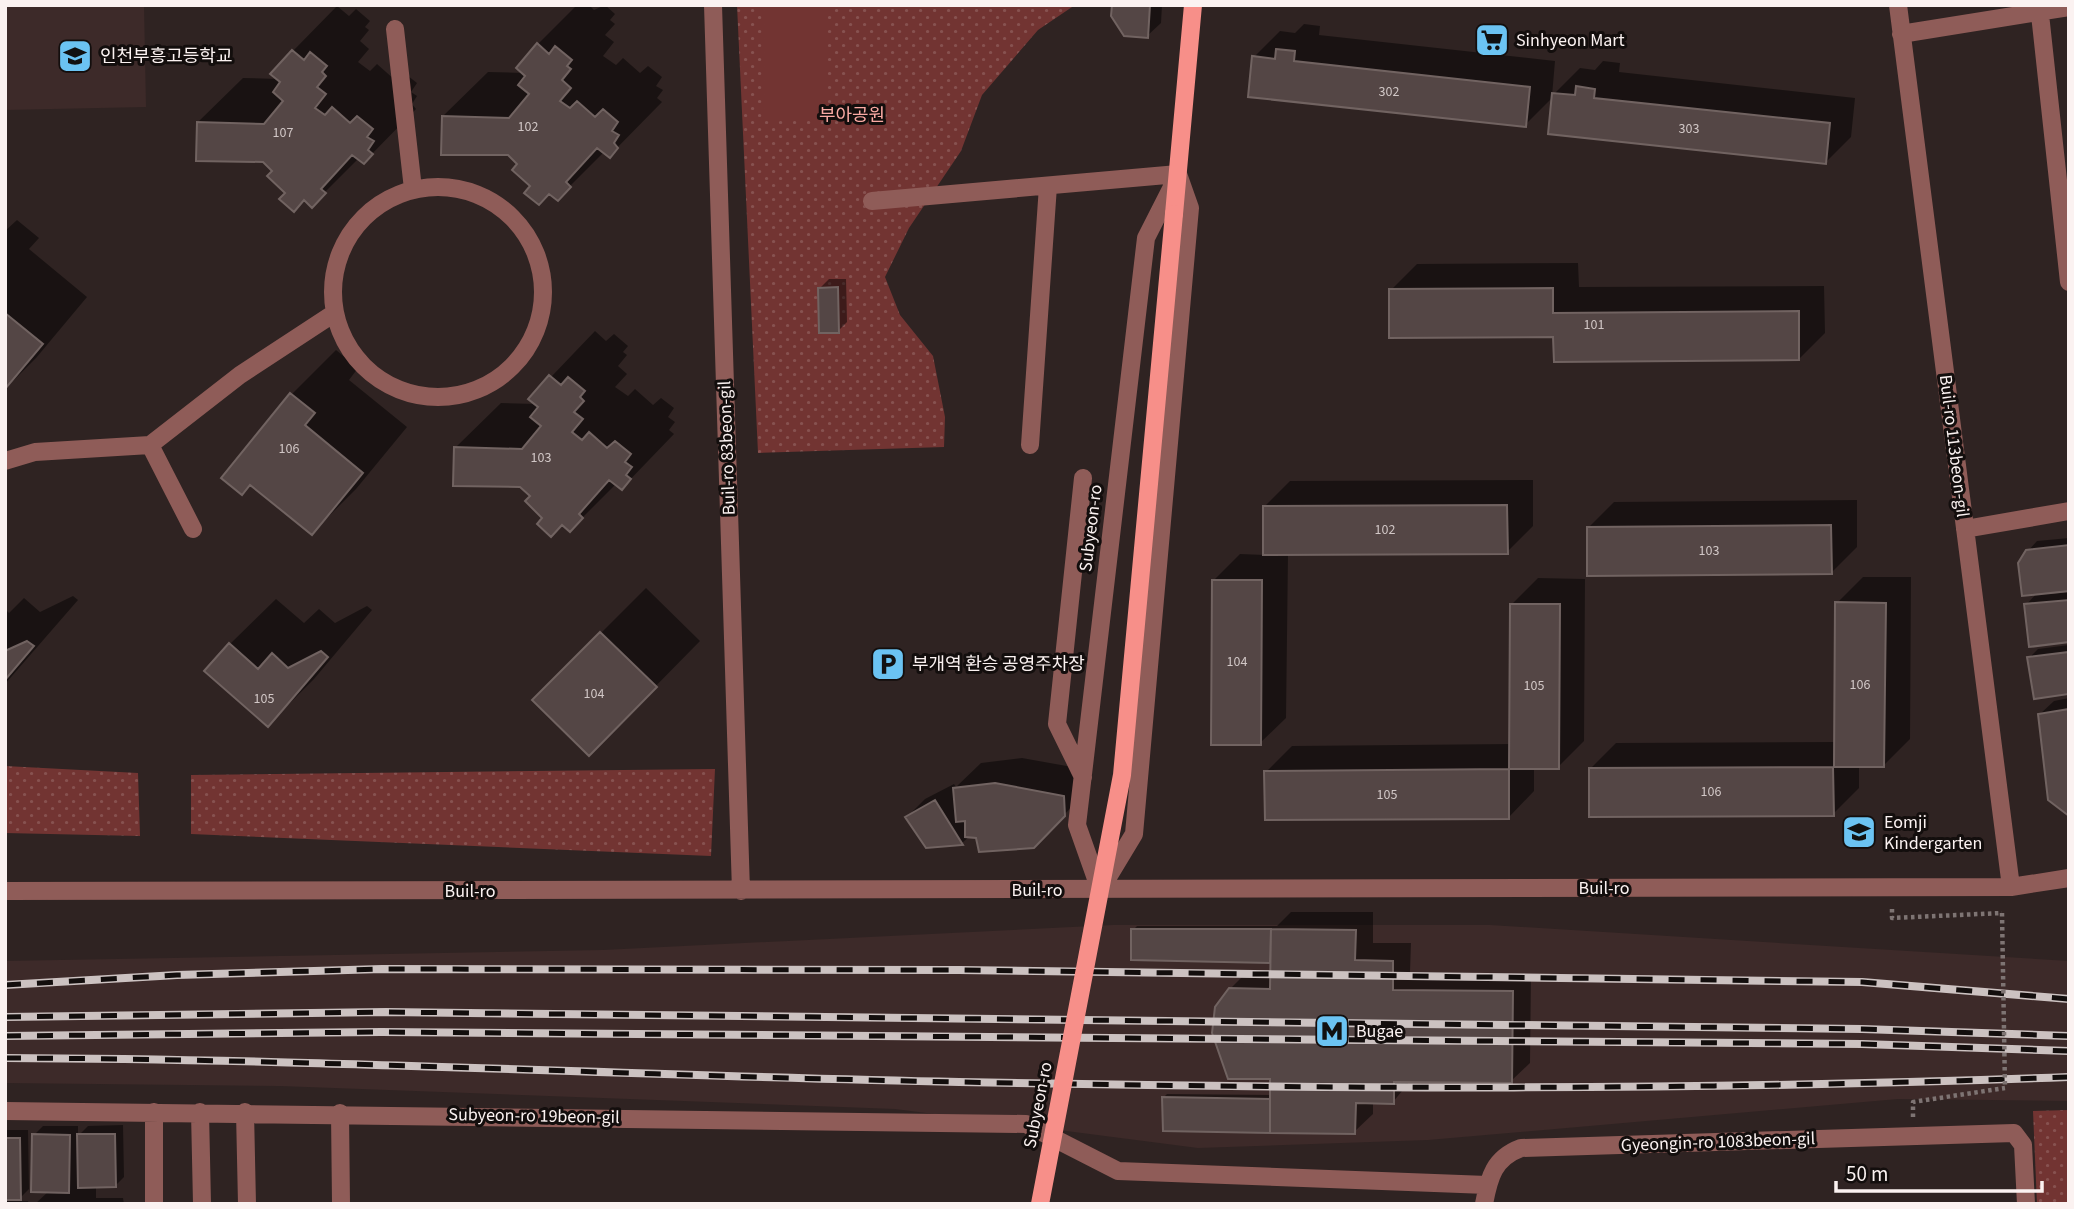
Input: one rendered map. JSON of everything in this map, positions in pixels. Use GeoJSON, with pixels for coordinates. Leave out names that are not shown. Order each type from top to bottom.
{"type":"FeatureCollection","features":[{"type":"Feature","properties":{"kind":"main road","name":"Subyeon-ro"},"geometry":{"type":"LineString","coordinates":[[1040,1204],[1122,775],[1192,5]]}},
{"type":"Feature","properties":{"kind":"street","name":"Buil-ro 83beon-gil"},"geometry":{"type":"LineString","coordinates":[[713,5],[741,891]]}},
{"type":"Feature","properties":{"kind":"street","name":"Buil-ro 113beon-gil"},"geometry":{"type":"LineString","coordinates":[[1898,5],[2011,887]]}},
{"type":"Feature","properties":{"kind":"street"},"geometry":{"type":"LineString","coordinates":[[1901,34],[2039,8],[2069,6]]}},
{"type":"Feature","properties":{"kind":"street"},"geometry":{"type":"LineString","coordinates":[[2039,8],[2063,181],[2069,282]]}},
{"type":"Feature","properties":{"kind":"street"},"geometry":{"type":"LineString","coordinates":[[395,29],[413,188]]}},
{"type":"Feature","properties":{"kind":"street"},"geometry":{"type":"LineString","coordinates":[[872,201],[1178,174]]}},
{"type":"Feature","properties":{"kind":"street","name":"Subyeon-ro"},"geometry":{"type":"LineString","coordinates":[[1100,890],[1077,825],[1146,239],[1178,174]]}},
{"type":"Feature","properties":{"kind":"street","name":"Subyeon-ro"},"geometry":{"type":"LineString","coordinates":[[1100,890],[1134,834],[1190,208],[1178,174]]}},
{"type":"Feature","properties":{"kind":"street"},"geometry":{"type":"LineString","coordinates":[[1030,445],[1048,186]]}},
{"type":"Feature","properties":{"kind":"street"},"geometry":{"type":"LineString","coordinates":[[449,187],[484,196],[513,217],[534,246],[544,280],[541,316],[528,349],[504,376],[472,392],[437,398],[401,392],[370,374],[347,347],[333,314],[331,281],[340,250],[358,222],[383,201],[413,188],[449,187]]}},
{"type":"Feature","properties":{"kind":"street"},"geometry":{"type":"LineString","coordinates":[[5,461],[35,452],[150,445],[240,375],[333,314]]}},
{"type":"Feature","properties":{"kind":"street"},"geometry":{"type":"LineString","coordinates":[[150,445],[193,529]]}},
{"type":"Feature","properties":{"kind":"street"},"geometry":{"type":"LineString","coordinates":[[1083,478],[1057,724],[1083,777]]}},
{"type":"Feature","properties":{"kind":"street"},"geometry":{"type":"LineString","coordinates":[[1965,529],[2069,511]]}},
{"type":"Feature","properties":{"kind":"street","name":"Buil-ro"},"geometry":{"type":"LineString","coordinates":[[5,891],[2011,887],[2069,878]]}},
{"type":"Feature","properties":{"kind":"street","name":"Subyeon-ro 19beon-gil"},"geometry":{"type":"LineString","coordinates":[[5,1111],[340,1113],[1026,1124],[1118,1171],[1488,1185]]}},
{"type":"Feature","properties":{"kind":"street"},"geometry":{"type":"LineString","coordinates":[[154,1112],[154,1204]]}},
{"type":"Feature","properties":{"kind":"street"},"geometry":{"type":"LineString","coordinates":[[201,1112],[202,1204]]}},
{"type":"Feature","properties":{"kind":"street"},"geometry":{"type":"LineString","coordinates":[[245,1112],[247,1204]]}},
{"type":"Feature","properties":{"kind":"street"},"geometry":{"type":"LineString","coordinates":[[340,1113],[341,1204]]}},
{"type":"Feature","properties":{"kind":"street","name":"Gyeongin-ro 1083beon-gil"},"geometry":{"type":"LineString","coordinates":[[1484,1204],[1494,1166],[1505,1154],[1521,1148],[2014,1133],[2023,1145],[2025,1204]]}},
{"type":"Feature","properties":{"kind":"path"},"geometry":{"type":"LineString","coordinates":[[1892,918],[2002,913],[2005,1088],[1913,1102]]}},
{"type":"Feature","properties":{"kind":"shaded area","name":"인천부흥고등학교"},"geometry":{"type":"Polygon","coordinates":[[[5,5],[144,5],[146,107],[5,110],[5,5]]]}},
{"type":"Feature","properties":{"kind":"shaded area"},"geometry":{"type":"Polygon","coordinates":[[[1113,925],[1490,925],[2069,961],[2069,1101],[1898,1099],[1428,1140],[1198,1148],[895,1109],[280,1086],[5,1083],[5,961],[603,950],[1113,925]]]}},
{"type":"Feature","properties":{"kind":"green space","name":"부아공원"},"geometry":{"type":"Polygon","coordinates":[[[737,5],[1075,5],[1038,30],[982,95],[961,151],[909,228],[885,277],[900,315],[933,356],[945,417],[944,447],[758,453],[737,5]]]}},
{"type":"Feature","properties":{"kind":"green space"},"geometry":{"type":"Polygon","coordinates":[[[765,7],[825,7],[825,117],[765,117],[765,7]]]}},
{"type":"Feature","properties":{"kind":"green space"},"geometry":{"type":"Polygon","coordinates":[[[5,766],[138,773],[140,836],[5,833],[5,766]]]}},
{"type":"Feature","properties":{"kind":"green space"},"geometry":{"type":"Polygon","coordinates":[[[715,769],[711,856],[191,834],[191,775],[715,769]]]}},
{"type":"Feature","properties":{"kind":"green space"},"geometry":{"type":"Polygon","coordinates":[[[2069,1110],[2069,1204],[2037,1204],[2033,1111],[2069,1110]]]}},
{"type":"Feature","properties":{"kind":"building"},"geometry":{"type":"Polygon","coordinates":[[[1112,5],[1150,5],[1148,38],[1124,36],[1111,16],[1112,5]]]}},
{"type":"Feature","properties":{"kind":"building"},"geometry":{"type":"Polygon","coordinates":[[[537,43],[549,54],[555,46],[572,60],[567,66],[571,69],[562,80],[571,88],[560,101],[570,108],[577,101],[595,117],[603,109],[618,122],[612,131],[619,135],[614,143],[618,148],[610,158],[597,148],[566,182],[571,187],[558,201],[549,194],[539,205],[524,193],[530,186],[512,170],[517,164],[508,155],[441,155],[442,116],[509,118],[529,94],[518,85],[525,76],[516,68],[537,43]]]}},
{"type":"Feature","properties":{"kind":"building"},"geometry":{"type":"Polygon","coordinates":[[[1276,49],[1295,51],[1294,61],[1530,87],[1526,127],[1248,97],[1252,56],[1275,59],[1276,49]]]}},
{"type":"Feature","properties":{"kind":"building"},"geometry":{"type":"Polygon","coordinates":[[[292,50],[304,60],[310,52],[327,66],[322,72],[326,76],[317,87],[326,94],[315,108],[325,115],[332,107],[350,123],[357,116],[373,129],[367,137],[374,141],[368,150],[373,154],[364,164],[352,155],[321,189],[326,193],[312,208],[304,200],[294,212],[279,199],[285,193],[267,176],[272,171],[263,162],[196,161],[197,122],[264,124],[283,101],[273,92],[280,82],[270,74],[292,50]]]}},
{"type":"Feature","properties":{"kind":"building"},"geometry":{"type":"Polygon","coordinates":[[[1576,86],[1595,89],[1594,98],[1830,123],[1826,164],[1548,134],[1552,93],[1575,95],[1576,86]]]}},
{"type":"Feature","properties":{"kind":"building"},"geometry":{"type":"Polygon","coordinates":[[[838,287],[839,333],[819,333],[818,288],[838,287]]]}},
{"type":"Feature","properties":{"kind":"building"},"geometry":{"type":"Polygon","coordinates":[[[1553,288],[1553,313],[1799,311],[1799,360],[1554,362],[1553,337],[1389,338],[1389,289],[1553,288]]]}},
{"type":"Feature","properties":{"kind":"building"},"geometry":{"type":"Polygon","coordinates":[[[5,313],[43,344],[5,389],[5,313]]]}},
{"type":"Feature","properties":{"kind":"building"},"geometry":{"type":"Polygon","coordinates":[[[549,375],[561,385],[568,377],[585,391],[580,397],[584,401],[574,412],[583,419],[572,432],[582,440],[589,432],[607,448],[615,441],[631,454],[625,462],[632,467],[626,475],[631,479],[622,490],[609,480],[579,514],[583,518],[570,532],[562,525],[551,537],[537,524],[542,518],[525,501],[530,496],[520,487],[453,486],[454,447],[522,449],[541,426],[530,417],[538,407],[528,399],[549,375]]]}},
{"type":"Feature","properties":{"kind":"building"},"geometry":{"type":"Polygon","coordinates":[[[290,393],[315,413],[305,425],[363,473],[312,535],[250,485],[242,495],[221,478],[290,393]]]}},
{"type":"Feature","properties":{"kind":"building"},"geometry":{"type":"Polygon","coordinates":[[[1507,505],[1508,554],[1263,555],[1263,506],[1507,505]]]}},
{"type":"Feature","properties":{"kind":"building"},"geometry":{"type":"Polygon","coordinates":[[[1831,525],[1832,574],[1587,576],[1587,527],[1831,525]]]}},
{"type":"Feature","properties":{"kind":"building"},"geometry":{"type":"Polygon","coordinates":[[[2069,545],[2069,591],[2022,596],[2018,563],[2026,550],[2069,545]]]}},
{"type":"Feature","properties":{"kind":"building"},"geometry":{"type":"Polygon","coordinates":[[[1212,580],[1262,580],[1261,745],[1211,745],[1212,580]]]}},
{"type":"Feature","properties":{"kind":"building"},"geometry":{"type":"Polygon","coordinates":[[[2069,600],[2069,642],[2029,647],[2024,604],[2069,600]]]}},
{"type":"Feature","properties":{"kind":"building"},"geometry":{"type":"Polygon","coordinates":[[[1835,602],[1886,603],[1884,767],[1834,767],[1835,602]]]}},
{"type":"Feature","properties":{"kind":"building"},"geometry":{"type":"Polygon","coordinates":[[[1510,604],[1560,604],[1559,769],[1509,769],[1510,604]]]}},
{"type":"Feature","properties":{"kind":"building"},"geometry":{"type":"Polygon","coordinates":[[[600,632],[657,687],[589,756],[532,700],[600,632]]]}},
{"type":"Feature","properties":{"kind":"building"},"geometry":{"type":"Polygon","coordinates":[[[27,641],[34,646],[5,680],[5,651],[27,641]]]}},
{"type":"Feature","properties":{"kind":"building"},"geometry":{"type":"Polygon","coordinates":[[[229,643],[258,669],[272,653],[288,668],[321,651],[328,657],[268,727],[204,671],[229,643]]]}},
{"type":"Feature","properties":{"kind":"building"},"geometry":{"type":"Polygon","coordinates":[[[2069,652],[2069,694],[2034,699],[2027,657],[2069,652]]]}},
{"type":"Feature","properties":{"kind":"building"},"geometry":{"type":"Polygon","coordinates":[[[2069,709],[2069,816],[2048,800],[2038,714],[2069,709]]]}},
{"type":"Feature","properties":{"kind":"building"},"geometry":{"type":"Polygon","coordinates":[[[1833,767],[1834,816],[1589,817],[1589,768],[1833,767]]]}},
{"type":"Feature","properties":{"kind":"building"},"geometry":{"type":"Polygon","coordinates":[[[1509,769],[1509,819],[1265,820],[1264,771],[1509,769]]]}},
{"type":"Feature","properties":{"kind":"building"},"geometry":{"type":"Polygon","coordinates":[[[995,783],[1064,796],[1065,816],[1034,848],[979,852],[976,838],[965,837],[965,821],[956,822],[953,788],[995,783]]]}},
{"type":"Feature","properties":{"kind":"building"},"geometry":{"type":"Polygon","coordinates":[[[935,800],[963,845],[926,848],[905,817],[935,800]]]}},
{"type":"Feature","properties":{"kind":"building"},"geometry":{"type":"Polygon","coordinates":[[[1131,929],[1271,929],[1270,963],[1131,960],[1131,929]]]}},
{"type":"Feature","properties":{"kind":"building"},"geometry":{"type":"Polygon","coordinates":[[[1271,929],[1356,930],[1355,960],[1393,961],[1393,990],[1513,991],[1512,1083],[1394,1082],[1394,1104],[1356,1103],[1355,1134],[1270,1133],[1270,1079],[1228,1079],[1212,1033],[1215,1007],[1229,988],[1270,989],[1271,929]]]}},
{"type":"Feature","properties":{"kind":"building"},"geometry":{"type":"Polygon","coordinates":[[[1162,1097],[1270,1099],[1270,1133],[1163,1131],[1162,1097]]]}},
{"type":"Feature","properties":{"kind":"building"},"geometry":{"type":"Polygon","coordinates":[[[32,1134],[70,1135],[69,1193],[31,1192],[32,1134]]]}},
{"type":"Feature","properties":{"kind":"building"},"geometry":{"type":"Polygon","coordinates":[[[77,1134],[115,1134],[116,1187],[78,1188],[77,1134]]]}},
{"type":"Feature","properties":{"kind":"building"},"geometry":{"type":"Polygon","coordinates":[[[5,1138],[20,1138],[21,1200],[5,1200],[5,1138]]]}},
{"type":"Feature","properties":{"kind":"railway"},"geometry":{"type":"LineString","coordinates":[[5,985],[177,975],[382,969],[959,970],[1862,982],[2069,999]]}},
{"type":"Feature","properties":{"kind":"railway"},"geometry":{"type":"LineString","coordinates":[[5,1017],[386,1012],[1862,1029],[2069,1036]]}},
{"type":"Feature","properties":{"kind":"railway"},"geometry":{"type":"LineString","coordinates":[[5,1036],[381,1032],[1862,1044],[2069,1051]]}},
{"type":"Feature","properties":{"kind":"railway"},"geometry":{"type":"LineString","coordinates":[[5,1058],[244,1061],[959,1082],[1236,1086],[1653,1087],[2069,1077]]}},
{"type":"Feature","properties":{"kind":"place","name":"Sinhyeon Mart"},"geometry":{"type":"Point","coordinates":[1492,40]}},
{"type":"Feature","properties":{"kind":"place","name":"인천부흥고등학교"},"geometry":{"type":"Point","coordinates":[75,56]}},
{"type":"Feature","properties":{"kind":"place","name":"부개역 환승 공영주차장"},"geometry":{"type":"Point","coordinates":[888,664]}},
{"type":"Feature","properties":{"kind":"place","name":"Eomji Kindergarten"},"geometry":{"type":"Point","coordinates":[1859,832]}},
{"type":"Feature","properties":{"kind":"place","name":"Bugae"},"geometry":{"type":"Point","coordinates":[1332,1031]}}]}
